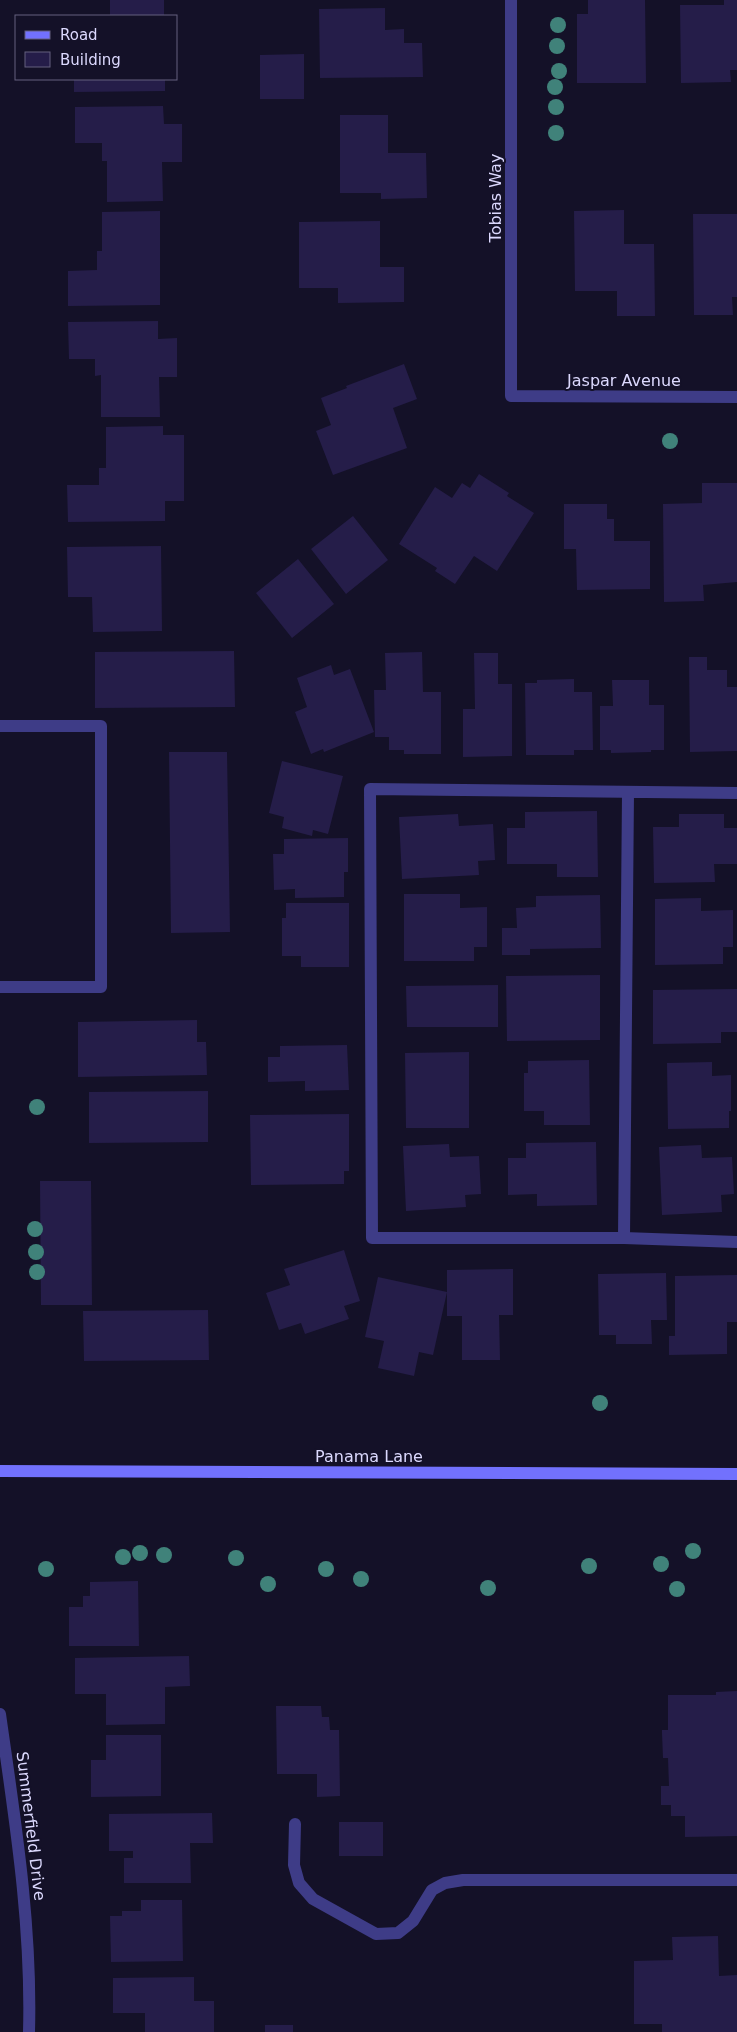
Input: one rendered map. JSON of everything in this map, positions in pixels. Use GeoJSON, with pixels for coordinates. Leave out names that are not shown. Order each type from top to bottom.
{"type":"FeatureCollection","features":[{"type":"Feature","properties":{"kind":"main road","name":"Panama Lane"},"geometry":{"type":"LineString","coordinates":[[0,1470],[737,1474]]}},
{"type":"Feature","properties":{"kind":"street","name":"Tobias Way"},"geometry":{"type":"LineString","coordinates":[[511,0],[511,396]]}},
{"type":"Feature","properties":{"kind":"street","name":"Jaspar Avenue"},"geometry":{"type":"LineString","coordinates":[[511,396],[737,397]]}},
{"type":"Feature","properties":{"kind":"street"},"geometry":{"type":"LineString","coordinates":[[0,726],[101,726],[101,988],[0,988]]}},
{"type":"Feature","properties":{"kind":"street"},"geometry":{"type":"LineString","coordinates":[[737,793],[370,789],[372,1238],[624,1238],[737,1242]]}},
{"type":"Feature","properties":{"kind":"street"},"geometry":{"type":"LineString","coordinates":[[624,1238],[628,793]]}},
{"type":"Feature","properties":{"kind":"street","name":"Summerfield Drive"},"geometry":{"type":"LineString","coordinates":[[0,1714],[3,1757],[25,1896],[30,1990],[29,2032]]}},
{"type":"Feature","properties":{"kind":"street"},"geometry":{"type":"LineString","coordinates":[[294,1824],[294,1865],[299,1882],[313,1899],[376,1934],[398,1933],[413,1921],[432,1890],[445,1883],[464,1880],[737,1880]]}},
{"type":"Feature","properties":{"kind":"building"},"geometry":{"type":"Polygon","coordinates":[[[110,0],[164,0],[164,15],[110,15],[110,0]]]}},
{"type":"Feature","properties":{"kind":"building"},"geometry":{"type":"Polygon","coordinates":[[[588,0],[645,0],[646,83],[577,83],[577,14],[588,14],[588,0]]]}},
{"type":"Feature","properties":{"kind":"building"},"geometry":{"type":"Polygon","coordinates":[[[724,0],[737,0],[737,70],[730,70],[731,82],[681,83],[680,5],[724,5],[724,0]]]}},
{"type":"Feature","properties":{"kind":"building"},"geometry":{"type":"Polygon","coordinates":[[[385,8],[385,30],[404,29],[404,43],[422,43],[423,77],[320,78],[319,9],[385,8]]]}},
{"type":"Feature","properties":{"kind":"building"},"geometry":{"type":"Polygon","coordinates":[[[304,54],[304,99],[260,99],[260,55],[304,54]]]}},
{"type":"Feature","properties":{"kind":"building"},"geometry":{"type":"Polygon","coordinates":[[[74,80],[165,80],[165,91],[74,92],[74,80]]]}},
{"type":"Feature","properties":{"kind":"building"},"geometry":{"type":"Polygon","coordinates":[[[163,106],[164,124],[182,124],[182,162],[162,162],[163,201],[107,202],[107,161],[102,161],[102,143],[75,143],[75,107],[163,106]]]}},
{"type":"Feature","properties":{"kind":"building"},"geometry":{"type":"Polygon","coordinates":[[[340,115],[388,115],[388,153],[426,153],[427,198],[381,199],[381,193],[340,193],[340,115]]]}},
{"type":"Feature","properties":{"kind":"building"},"geometry":{"type":"Polygon","coordinates":[[[624,210],[624,244],[654,244],[655,316],[617,316],[617,291],[575,291],[574,211],[624,210]]]}},
{"type":"Feature","properties":{"kind":"building"},"geometry":{"type":"Polygon","coordinates":[[[160,211],[160,305],[68,306],[68,271],[97,270],[97,251],[102,251],[102,212],[160,211]]]}},
{"type":"Feature","properties":{"kind":"building"},"geometry":{"type":"Polygon","coordinates":[[[693,214],[737,214],[737,297],[732,297],[733,315],[694,315],[693,214]]]}},
{"type":"Feature","properties":{"kind":"building"},"geometry":{"type":"Polygon","coordinates":[[[380,221],[380,267],[404,267],[404,302],[338,303],[338,288],[299,288],[299,222],[380,221]]]}},
{"type":"Feature","properties":{"kind":"building"},"geometry":{"type":"Polygon","coordinates":[[[158,321],[158,339],[177,338],[177,377],[159,377],[160,417],[101,417],[101,375],[95,376],[95,359],[69,359],[68,322],[158,321]]]}},
{"type":"Feature","properties":{"kind":"building"},"geometry":{"type":"Polygon","coordinates":[[[404,364],[417,399],[393,408],[407,448],[333,475],[316,431],[331,425],[321,398],[347,388],[346,386],[404,364]]]}},
{"type":"Feature","properties":{"kind":"building"},"geometry":{"type":"Polygon","coordinates":[[[163,426],[163,435],[184,435],[184,501],[165,501],[165,521],[68,522],[67,485],[99,485],[99,468],[106,468],[106,427],[163,426]]]}},
{"type":"Feature","properties":{"kind":"building"},"geometry":{"type":"Polygon","coordinates":[[[479,474],[509,493],[507,496],[534,513],[497,571],[474,556],[455,584],[435,571],[437,568],[399,544],[435,487],[452,498],[462,483],[470,488],[479,474]]]}},
{"type":"Feature","properties":{"kind":"building"},"geometry":{"type":"Polygon","coordinates":[[[702,483],[737,483],[737,582],[703,585],[704,601],[664,602],[663,504],[702,503],[702,483]]]}},
{"type":"Feature","properties":{"kind":"building"},"geometry":{"type":"Polygon","coordinates":[[[564,504],[607,504],[607,519],[614,519],[614,541],[650,541],[650,589],[577,590],[576,549],[564,549],[564,504]]]}},
{"type":"Feature","properties":{"kind":"building"},"geometry":{"type":"Polygon","coordinates":[[[353,516],[388,560],[346,594],[311,549],[353,516]]]}},
{"type":"Feature","properties":{"kind":"building"},"geometry":{"type":"Polygon","coordinates":[[[161,546],[162,631],[93,632],[92,597],[68,597],[67,547],[161,546]]]}},
{"type":"Feature","properties":{"kind":"building"},"geometry":{"type":"Polygon","coordinates":[[[298,559],[334,604],[292,638],[256,593],[298,559]]]}},
{"type":"Feature","properties":{"kind":"building"},"geometry":{"type":"Polygon","coordinates":[[[234,651],[235,707],[95,708],[95,652],[234,651]]]}},
{"type":"Feature","properties":{"kind":"building"},"geometry":{"type":"Polygon","coordinates":[[[422,652],[423,692],[441,692],[441,754],[404,754],[404,750],[389,750],[389,737],[375,737],[374,690],[386,690],[385,653],[422,652]]]}},
{"type":"Feature","properties":{"kind":"building"},"geometry":{"type":"Polygon","coordinates":[[[474,653],[498,653],[498,684],[512,684],[512,756],[463,757],[463,709],[475,709],[474,653]]]}},
{"type":"Feature","properties":{"kind":"building"},"geometry":{"type":"Polygon","coordinates":[[[689,657],[707,657],[707,670],[727,670],[727,687],[737,687],[737,751],[690,752],[689,657]]]}},
{"type":"Feature","properties":{"kind":"building"},"geometry":{"type":"Polygon","coordinates":[[[331,665],[334,675],[350,669],[374,732],[324,752],[323,749],[311,754],[295,712],[307,707],[297,678],[331,665]]]}},
{"type":"Feature","properties":{"kind":"building"},"geometry":{"type":"Polygon","coordinates":[[[574,679],[574,692],[592,692],[593,750],[574,750],[574,755],[526,755],[525,683],[537,683],[537,680],[574,679]]]}},
{"type":"Feature","properties":{"kind":"building"},"geometry":{"type":"Polygon","coordinates":[[[612,680],[649,680],[649,705],[664,705],[664,750],[611,753],[611,750],[600,750],[600,706],[613,706],[612,680]]]}},
{"type":"Feature","properties":{"kind":"building"},"geometry":{"type":"Polygon","coordinates":[[[169,752],[227,752],[230,932],[171,933],[169,752]]]}},
{"type":"Feature","properties":{"kind":"building"},"geometry":{"type":"Polygon","coordinates":[[[282,761],[343,776],[328,834],[313,830],[312,836],[282,828],[284,817],[269,813],[282,761]]]}},
{"type":"Feature","properties":{"kind":"building"},"geometry":{"type":"Polygon","coordinates":[[[597,811],[598,877],[557,877],[557,864],[507,864],[507,828],[525,828],[525,812],[597,811]]]}},
{"type":"Feature","properties":{"kind":"building"},"geometry":{"type":"Polygon","coordinates":[[[458,814],[459,826],[493,824],[495,860],[478,861],[479,875],[402,879],[399,817],[458,814]]]}},
{"type":"Feature","properties":{"kind":"building"},"geometry":{"type":"Polygon","coordinates":[[[679,814],[724,814],[724,828],[737,828],[737,864],[714,864],[715,882],[654,883],[653,827],[679,827],[679,814]]]}},
{"type":"Feature","properties":{"kind":"building"},"geometry":{"type":"Polygon","coordinates":[[[348,838],[348,872],[344,872],[344,897],[295,898],[295,889],[274,890],[273,854],[284,854],[284,839],[348,838]]]}},
{"type":"Feature","properties":{"kind":"building"},"geometry":{"type":"Polygon","coordinates":[[[404,894],[460,894],[460,908],[487,907],[487,947],[474,947],[474,961],[404,961],[404,894]]]}},
{"type":"Feature","properties":{"kind":"building"},"geometry":{"type":"Polygon","coordinates":[[[600,895],[601,948],[530,949],[530,955],[502,955],[502,928],[517,928],[516,908],[536,907],[536,896],[600,895]]]}},
{"type":"Feature","properties":{"kind":"building"},"geometry":{"type":"Polygon","coordinates":[[[701,898],[701,911],[733,910],[733,947],[723,947],[723,964],[655,965],[655,899],[701,898]]]}},
{"type":"Feature","properties":{"kind":"building"},"geometry":{"type":"Polygon","coordinates":[[[286,903],[349,903],[349,967],[301,967],[301,956],[282,956],[282,918],[286,918],[286,903]]]}},
{"type":"Feature","properties":{"kind":"building"},"geometry":{"type":"Polygon","coordinates":[[[600,975],[600,1040],[507,1041],[506,976],[600,975]]]}},
{"type":"Feature","properties":{"kind":"building"},"geometry":{"type":"Polygon","coordinates":[[[498,985],[498,1027],[407,1027],[406,986],[498,985]]]}},
{"type":"Feature","properties":{"kind":"building"},"geometry":{"type":"Polygon","coordinates":[[[737,989],[737,1032],[721,1032],[721,1043],[653,1044],[653,990],[737,989]]]}},
{"type":"Feature","properties":{"kind":"building"},"geometry":{"type":"Polygon","coordinates":[[[197,1020],[197,1042],[206,1042],[207,1075],[78,1077],[78,1022],[197,1020]]]}},
{"type":"Feature","properties":{"kind":"building"},"geometry":{"type":"Polygon","coordinates":[[[347,1045],[349,1090],[305,1091],[305,1081],[268,1082],[268,1057],[280,1057],[280,1046],[347,1045]]]}},
{"type":"Feature","properties":{"kind":"building"},"geometry":{"type":"Polygon","coordinates":[[[469,1052],[469,1128],[406,1128],[405,1053],[469,1052]]]}},
{"type":"Feature","properties":{"kind":"building"},"geometry":{"type":"Polygon","coordinates":[[[589,1060],[590,1125],[544,1125],[544,1111],[524,1111],[524,1073],[528,1073],[528,1061],[589,1060]]]}},
{"type":"Feature","properties":{"kind":"building"},"geometry":{"type":"Polygon","coordinates":[[[712,1062],[712,1076],[731,1075],[729,1128],[668,1129],[667,1063],[712,1062]]]}},
{"type":"Feature","properties":{"kind":"building"},"geometry":{"type":"Polygon","coordinates":[[[208,1091],[208,1142],[89,1143],[89,1092],[208,1091]]]}},
{"type":"Feature","properties":{"kind":"building"},"geometry":{"type":"Polygon","coordinates":[[[349,1114],[349,1171],[344,1171],[344,1184],[251,1185],[250,1115],[349,1114]]]}},
{"type":"Feature","properties":{"kind":"building"},"geometry":{"type":"Polygon","coordinates":[[[596,1142],[597,1205],[537,1206],[537,1194],[508,1195],[508,1158],[526,1158],[526,1143],[596,1142]]]}},
{"type":"Feature","properties":{"kind":"building"},"geometry":{"type":"Polygon","coordinates":[[[449,1144],[450,1157],[479,1156],[481,1194],[465,1195],[466,1207],[406,1211],[403,1146],[449,1144]]]}},
{"type":"Feature","properties":{"kind":"building"},"geometry":{"type":"Polygon","coordinates":[[[701,1145],[702,1158],[732,1157],[734,1194],[721,1195],[722,1212],[662,1215],[659,1147],[701,1145]]]}},
{"type":"Feature","properties":{"kind":"building"},"geometry":{"type":"Polygon","coordinates":[[[40,1181],[91,1181],[92,1305],[41,1305],[40,1181]]]}},
{"type":"Feature","properties":{"kind":"building"},"geometry":{"type":"Polygon","coordinates":[[[344,1250],[360,1301],[344,1306],[349,1319],[305,1334],[301,1323],[279,1330],[266,1293],[290,1285],[284,1269],[344,1250]]]}},
{"type":"Feature","properties":{"kind":"building"},"geometry":{"type":"Polygon","coordinates":[[[513,1269],[513,1315],[499,1315],[500,1360],[462,1360],[462,1316],[447,1316],[447,1270],[513,1269]]]}},
{"type":"Feature","properties":{"kind":"building"},"geometry":{"type":"Polygon","coordinates":[[[666,1273],[667,1320],[651,1320],[652,1344],[616,1344],[616,1335],[599,1335],[598,1274],[666,1273]]]}},
{"type":"Feature","properties":{"kind":"building"},"geometry":{"type":"Polygon","coordinates":[[[737,1275],[737,1322],[727,1322],[727,1354],[669,1355],[669,1336],[675,1336],[675,1276],[737,1275]]]}},
{"type":"Feature","properties":{"kind":"building"},"geometry":{"type":"Polygon","coordinates":[[[378,1277],[447,1292],[433,1355],[419,1352],[414,1376],[378,1368],[384,1341],[365,1337],[378,1277]]]}},
{"type":"Feature","properties":{"kind":"building"},"geometry":{"type":"Polygon","coordinates":[[[208,1310],[209,1360],[84,1361],[83,1311],[208,1310]]]}},
{"type":"Feature","properties":{"kind":"building"},"geometry":{"type":"Polygon","coordinates":[[[138,1581],[139,1646],[69,1646],[69,1607],[83,1607],[83,1596],[90,1596],[90,1582],[138,1581]]]}},
{"type":"Feature","properties":{"kind":"building"},"geometry":{"type":"Polygon","coordinates":[[[189,1656],[190,1686],[165,1687],[165,1724],[106,1725],[106,1694],[75,1694],[75,1658],[189,1656]]]}},
{"type":"Feature","properties":{"kind":"building"},"geometry":{"type":"Polygon","coordinates":[[[737,1691],[737,1836],[685,1837],[685,1816],[671,1816],[671,1805],[661,1805],[661,1786],[669,1786],[668,1758],[663,1758],[662,1733],[662,1730],[668,1730],[668,1695],[716,1695],[716,1692],[737,1691]]]}},
{"type":"Feature","properties":{"kind":"building"},"geometry":{"type":"Polygon","coordinates":[[[276,1706],[321,1706],[322,1717],[329,1717],[330,1730],[339,1730],[340,1796],[317,1797],[317,1774],[277,1774],[276,1706]]]}},
{"type":"Feature","properties":{"kind":"building"},"geometry":{"type":"Polygon","coordinates":[[[106,1735],[161,1735],[161,1796],[91,1797],[91,1760],[106,1760],[106,1735]]]}},
{"type":"Feature","properties":{"kind":"building"},"geometry":{"type":"Polygon","coordinates":[[[212,1813],[213,1843],[190,1843],[191,1883],[124,1883],[124,1858],[133,1858],[133,1851],[109,1851],[109,1814],[212,1813]]]}},
{"type":"Feature","properties":{"kind":"building"},"geometry":{"type":"Polygon","coordinates":[[[339,1822],[383,1822],[383,1856],[339,1856],[339,1822]]]}},
{"type":"Feature","properties":{"kind":"building"},"geometry":{"type":"Polygon","coordinates":[[[141,1900],[182,1900],[183,1961],[111,1962],[110,1916],[122,1916],[122,1911],[141,1911],[141,1900]]]}},
{"type":"Feature","properties":{"kind":"building"},"geometry":{"type":"Polygon","coordinates":[[[718,1936],[719,1976],[737,1975],[737,2032],[662,2032],[662,2024],[634,2024],[634,1961],[673,1960],[672,1937],[718,1936]]]}},
{"type":"Feature","properties":{"kind":"building"},"geometry":{"type":"Polygon","coordinates":[[[194,1977],[194,2001],[214,2001],[214,2032],[145,2032],[145,2013],[113,2013],[113,1978],[194,1977]]]}},
{"type":"Feature","properties":{"kind":"building"},"geometry":{"type":"Polygon","coordinates":[[[265,2025],[293,2025],[293,2032],[265,2032],[265,2025]]]}}]}
